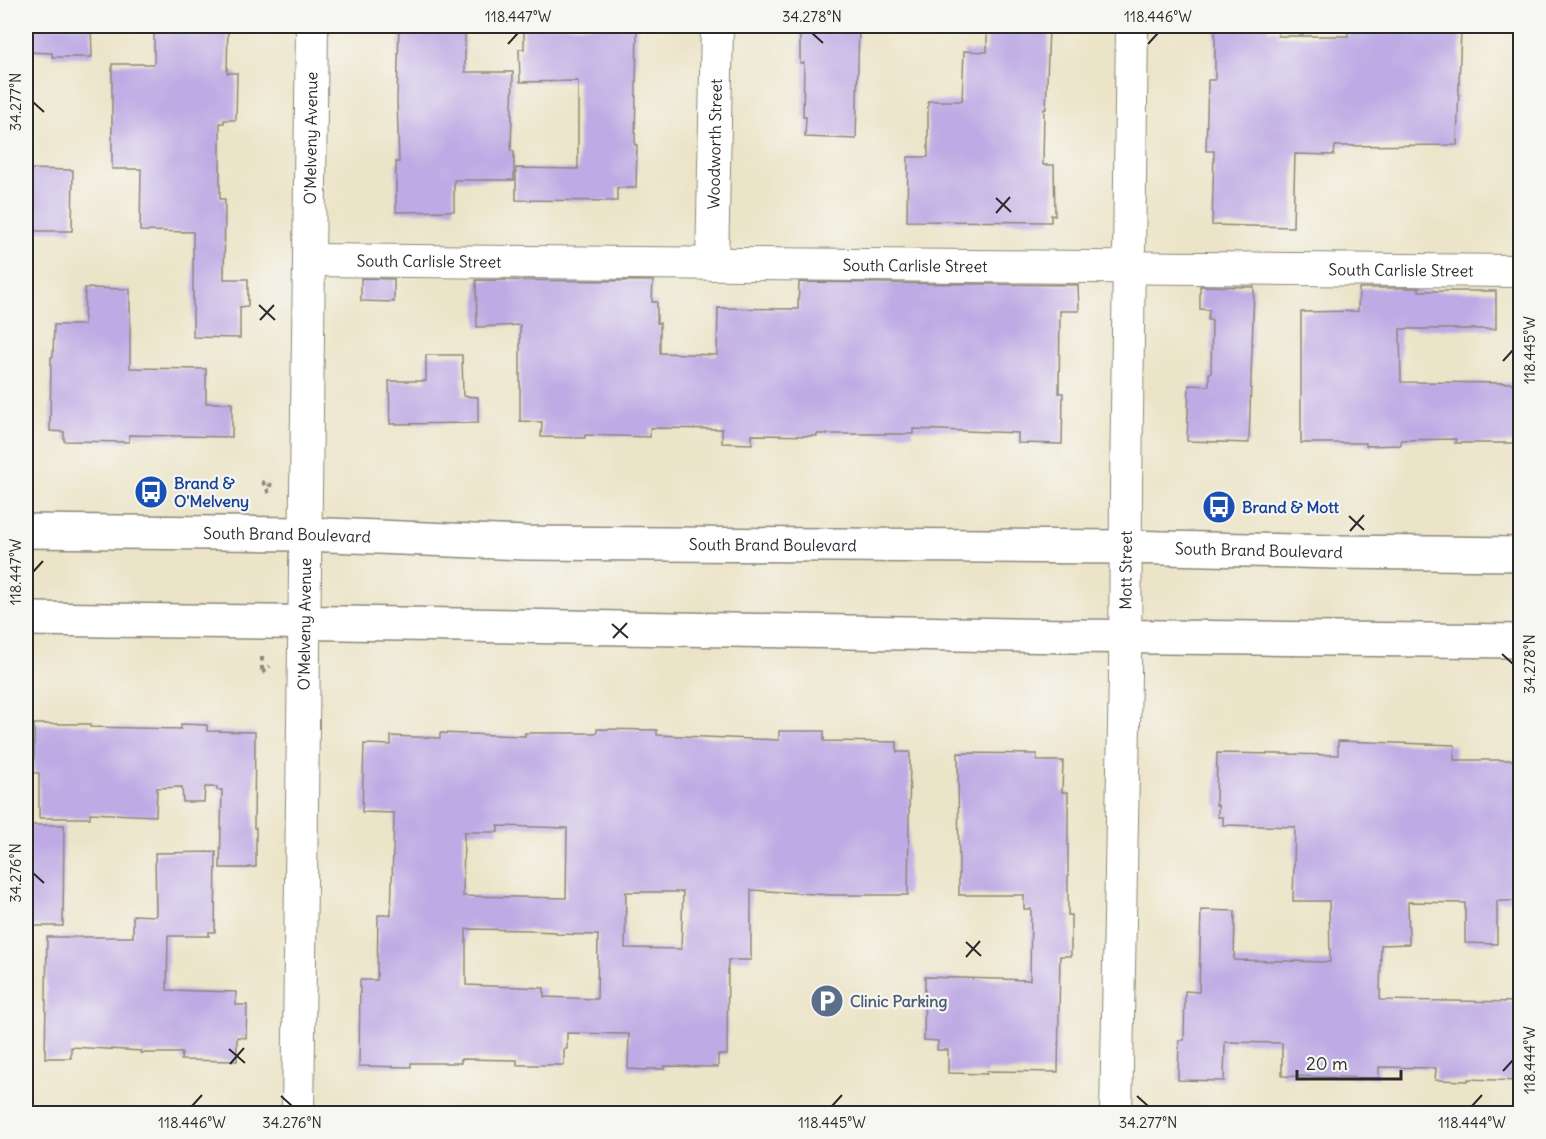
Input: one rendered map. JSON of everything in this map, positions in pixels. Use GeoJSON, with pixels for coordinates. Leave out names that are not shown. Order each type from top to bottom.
{"type":"FeatureCollection","features":[{"type":"Feature","properties":{"kind":"main road","name":"South Brand Boulevard"},"geometry":{"type":"LineString","coordinates":[[26,531],[305,534],[525,543],[1125,547],[1521,554]]}},
{"type":"Feature","properties":{"kind":"main road"},"geometry":{"type":"LineString","coordinates":[[26,619],[1521,640]]}},
{"type":"Feature","properties":{"kind":"street","name":"O'Melveny Avenue"},"geometry":{"type":"LineString","coordinates":[[298,1113],[312,26]]}},
{"type":"Feature","properties":{"kind":"street","name":"Woodworth Street"},"geometry":{"type":"LineString","coordinates":[[712,264],[717,26]]}},
{"type":"Feature","properties":{"kind":"street","name":"Mott Street"},"geometry":{"type":"LineString","coordinates":[[1116,1113],[1125,636],[1132,26]]}},
{"type":"Feature","properties":{"kind":"street","name":"South Carlisle Street"},"geometry":{"type":"LineString","coordinates":[[309,260],[1521,271]]}},
{"type":"Feature","properties":{"kind":"path"},"geometry":{"type":"LineString","coordinates":[[269,493],[263,482],[274,487]]}},
{"type":"Feature","properties":{"kind":"path"},"geometry":{"type":"LineString","coordinates":[[262,656],[262,674],[271,665]]}},
{"type":"Feature","properties":{"kind":"building"},"geometry":{"type":"Polygon","coordinates":[[[26,26],[91,26],[92,57],[52,57],[52,53],[26,52],[26,26]]]}},
{"type":"Feature","properties":{"kind":"building"},"geometry":{"type":"Polygon","coordinates":[[[154,26],[228,26],[227,73],[237,73],[236,120],[224,120],[224,123],[220,123],[220,199],[225,199],[224,279],[248,279],[248,306],[240,307],[240,338],[193,337],[193,232],[140,231],[141,169],[112,169],[112,64],[154,64],[154,26]]]}},
{"type":"Feature","properties":{"kind":"building"},"geometry":{"type":"Polygon","coordinates":[[[399,26],[465,26],[465,72],[513,72],[511,151],[514,151],[514,180],[454,180],[454,211],[396,212],[396,162],[399,162],[397,100],[399,26]]]}},
{"type":"Feature","properties":{"kind":"building"},"geometry":{"type":"Polygon","coordinates":[[[524,26],[637,26],[636,188],[617,188],[617,201],[516,200],[516,168],[578,169],[578,81],[520,82],[519,49],[524,49],[524,26]]]}},
{"type":"Feature","properties":{"kind":"building"},"geometry":{"type":"Polygon","coordinates":[[[800,26],[859,26],[856,139],[805,137],[804,63],[800,63],[800,26]]]}},
{"type":"Feature","properties":{"kind":"building"},"geometry":{"type":"Polygon","coordinates":[[[987,26],[1049,26],[1043,165],[1054,165],[1055,216],[1051,215],[1051,222],[907,221],[908,157],[928,157],[928,101],[962,101],[964,51],[987,52],[987,26]]]}},
{"type":"Feature","properties":{"kind":"building"},"geometry":{"type":"Polygon","coordinates":[[[1215,26],[1268,26],[1268,30],[1278,30],[1278,36],[1348,36],[1348,26],[1461,26],[1457,145],[1335,146],[1334,155],[1295,154],[1293,227],[1212,225],[1214,151],[1206,151],[1208,80],[1215,80],[1215,26]]]}},
{"type":"Feature","properties":{"kind":"building"},"geometry":{"type":"Polygon","coordinates":[[[26,169],[73,170],[72,231],[26,231],[26,169]]]}},
{"type":"Feature","properties":{"kind":"building"},"geometry":{"type":"Polygon","coordinates":[[[361,278],[394,279],[394,302],[361,301],[361,278]]]}},
{"type":"Feature","properties":{"kind":"building"},"geometry":{"type":"Polygon","coordinates":[[[476,280],[653,281],[652,302],[657,302],[660,353],[717,355],[718,308],[798,309],[799,282],[1078,285],[1079,311],[1060,311],[1059,393],[1063,393],[1062,444],[1018,443],[1018,433],[913,429],[913,434],[752,435],[752,444],[722,443],[722,429],[650,428],[650,437],[585,435],[585,438],[541,437],[542,422],[520,421],[520,325],[477,327],[476,280]]]}},
{"type":"Feature","properties":{"kind":"building"},"geometry":{"type":"Polygon","coordinates":[[[1200,286],[1254,287],[1249,443],[1187,441],[1189,385],[1209,386],[1209,373],[1211,373],[1212,320],[1208,320],[1209,310],[1200,309],[1200,286]]]}},
{"type":"Feature","properties":{"kind":"building"},"geometry":{"type":"Polygon","coordinates":[[[85,288],[130,289],[130,368],[206,369],[206,403],[232,403],[232,437],[129,435],[129,442],[64,441],[64,432],[50,431],[54,325],[84,325],[85,288]]]}},
{"type":"Feature","properties":{"kind":"building"},"geometry":{"type":"Polygon","coordinates":[[[1359,288],[1496,291],[1496,329],[1400,329],[1401,382],[1521,383],[1521,443],[1455,443],[1456,439],[1401,440],[1401,445],[1366,446],[1366,443],[1301,443],[1301,312],[1358,311],[1359,288]]]}},
{"type":"Feature","properties":{"kind":"building"},"geometry":{"type":"Polygon","coordinates":[[[426,355],[462,355],[463,396],[478,397],[478,423],[390,424],[389,381],[426,381],[426,355]]]}},
{"type":"Feature","properties":{"kind":"building"},"geometry":{"type":"Polygon","coordinates":[[[34,724],[90,724],[90,727],[181,729],[181,724],[207,725],[207,731],[255,732],[256,867],[220,868],[222,790],[217,790],[217,787],[205,787],[204,802],[183,802],[182,787],[157,788],[156,816],[90,813],[90,818],[39,818],[39,773],[34,773],[34,724]]]}},
{"type":"Feature","properties":{"kind":"building"},"geometry":{"type":"Polygon","coordinates":[[[597,729],[657,730],[657,735],[779,740],[779,731],[824,731],[824,741],[897,742],[897,752],[910,752],[908,895],[830,895],[751,890],[751,960],[728,960],[727,1055],[718,1055],[718,1067],[664,1066],[664,1069],[628,1069],[629,1034],[567,1033],[564,1065],[517,1065],[517,1060],[461,1059],[461,1063],[411,1063],[411,1067],[359,1066],[360,980],[377,980],[378,915],[391,915],[394,817],[394,813],[362,812],[364,744],[391,745],[391,736],[440,738],[440,733],[525,736],[525,733],[597,733],[597,729]],[[498,826],[498,832],[464,832],[463,896],[566,898],[567,828],[498,826]],[[626,892],[625,948],[681,949],[683,892],[626,892]],[[466,929],[466,985],[544,988],[544,997],[597,999],[598,935],[556,934],[556,932],[532,930],[466,929]]]}},
{"type":"Feature","properties":{"kind":"building"},"geometry":{"type":"Polygon","coordinates":[[[1338,741],[1455,745],[1454,760],[1521,760],[1521,901],[1497,901],[1497,944],[1465,943],[1465,903],[1408,902],[1409,944],[1381,945],[1380,1000],[1521,1002],[1521,1081],[1435,1080],[1436,1068],[1379,1067],[1379,1078],[1282,1076],[1282,1043],[1225,1042],[1224,1081],[1178,1080],[1179,1040],[1184,1040],[1185,991],[1199,992],[1201,910],[1235,911],[1234,960],[1330,962],[1329,901],[1293,901],[1295,827],[1223,825],[1223,817],[1218,817],[1218,805],[1216,805],[1217,753],[1338,755],[1338,741]]]}},
{"type":"Feature","properties":{"kind":"building"},"geometry":{"type":"Polygon","coordinates":[[[958,753],[1037,754],[1037,761],[1063,761],[1062,792],[1068,792],[1068,915],[1071,915],[1071,956],[1060,956],[1058,1072],[948,1073],[948,1050],[937,1050],[938,1041],[924,1040],[925,977],[1030,980],[1031,909],[1024,909],[1024,895],[959,895],[958,753]]]}},
{"type":"Feature","properties":{"kind":"building"},"geometry":{"type":"Polygon","coordinates":[[[26,825],[64,825],[63,926],[26,926],[26,825]]]}},
{"type":"Feature","properties":{"kind":"building"},"geometry":{"type":"Polygon","coordinates":[[[216,852],[215,932],[209,932],[209,936],[168,936],[167,990],[236,992],[236,1005],[247,1005],[246,1038],[237,1037],[237,1061],[181,1060],[182,1053],[141,1053],[142,1051],[71,1047],[71,1058],[45,1058],[47,937],[133,937],[133,915],[156,916],[155,853],[216,852]]]}},
{"type":"Feature","properties":{"kind":"place","name":"Brand & O'Melveny"},"geometry":{"type":"Point","coordinates":[151,492]}},
{"type":"Feature","properties":{"kind":"place","name":"Brand & Mott"},"geometry":{"type":"Point","coordinates":[1219,507]}},
{"type":"Feature","properties":{"kind":"place","name":"Clinic Parking"},"geometry":{"type":"Point","coordinates":[827,1001]}}]}
